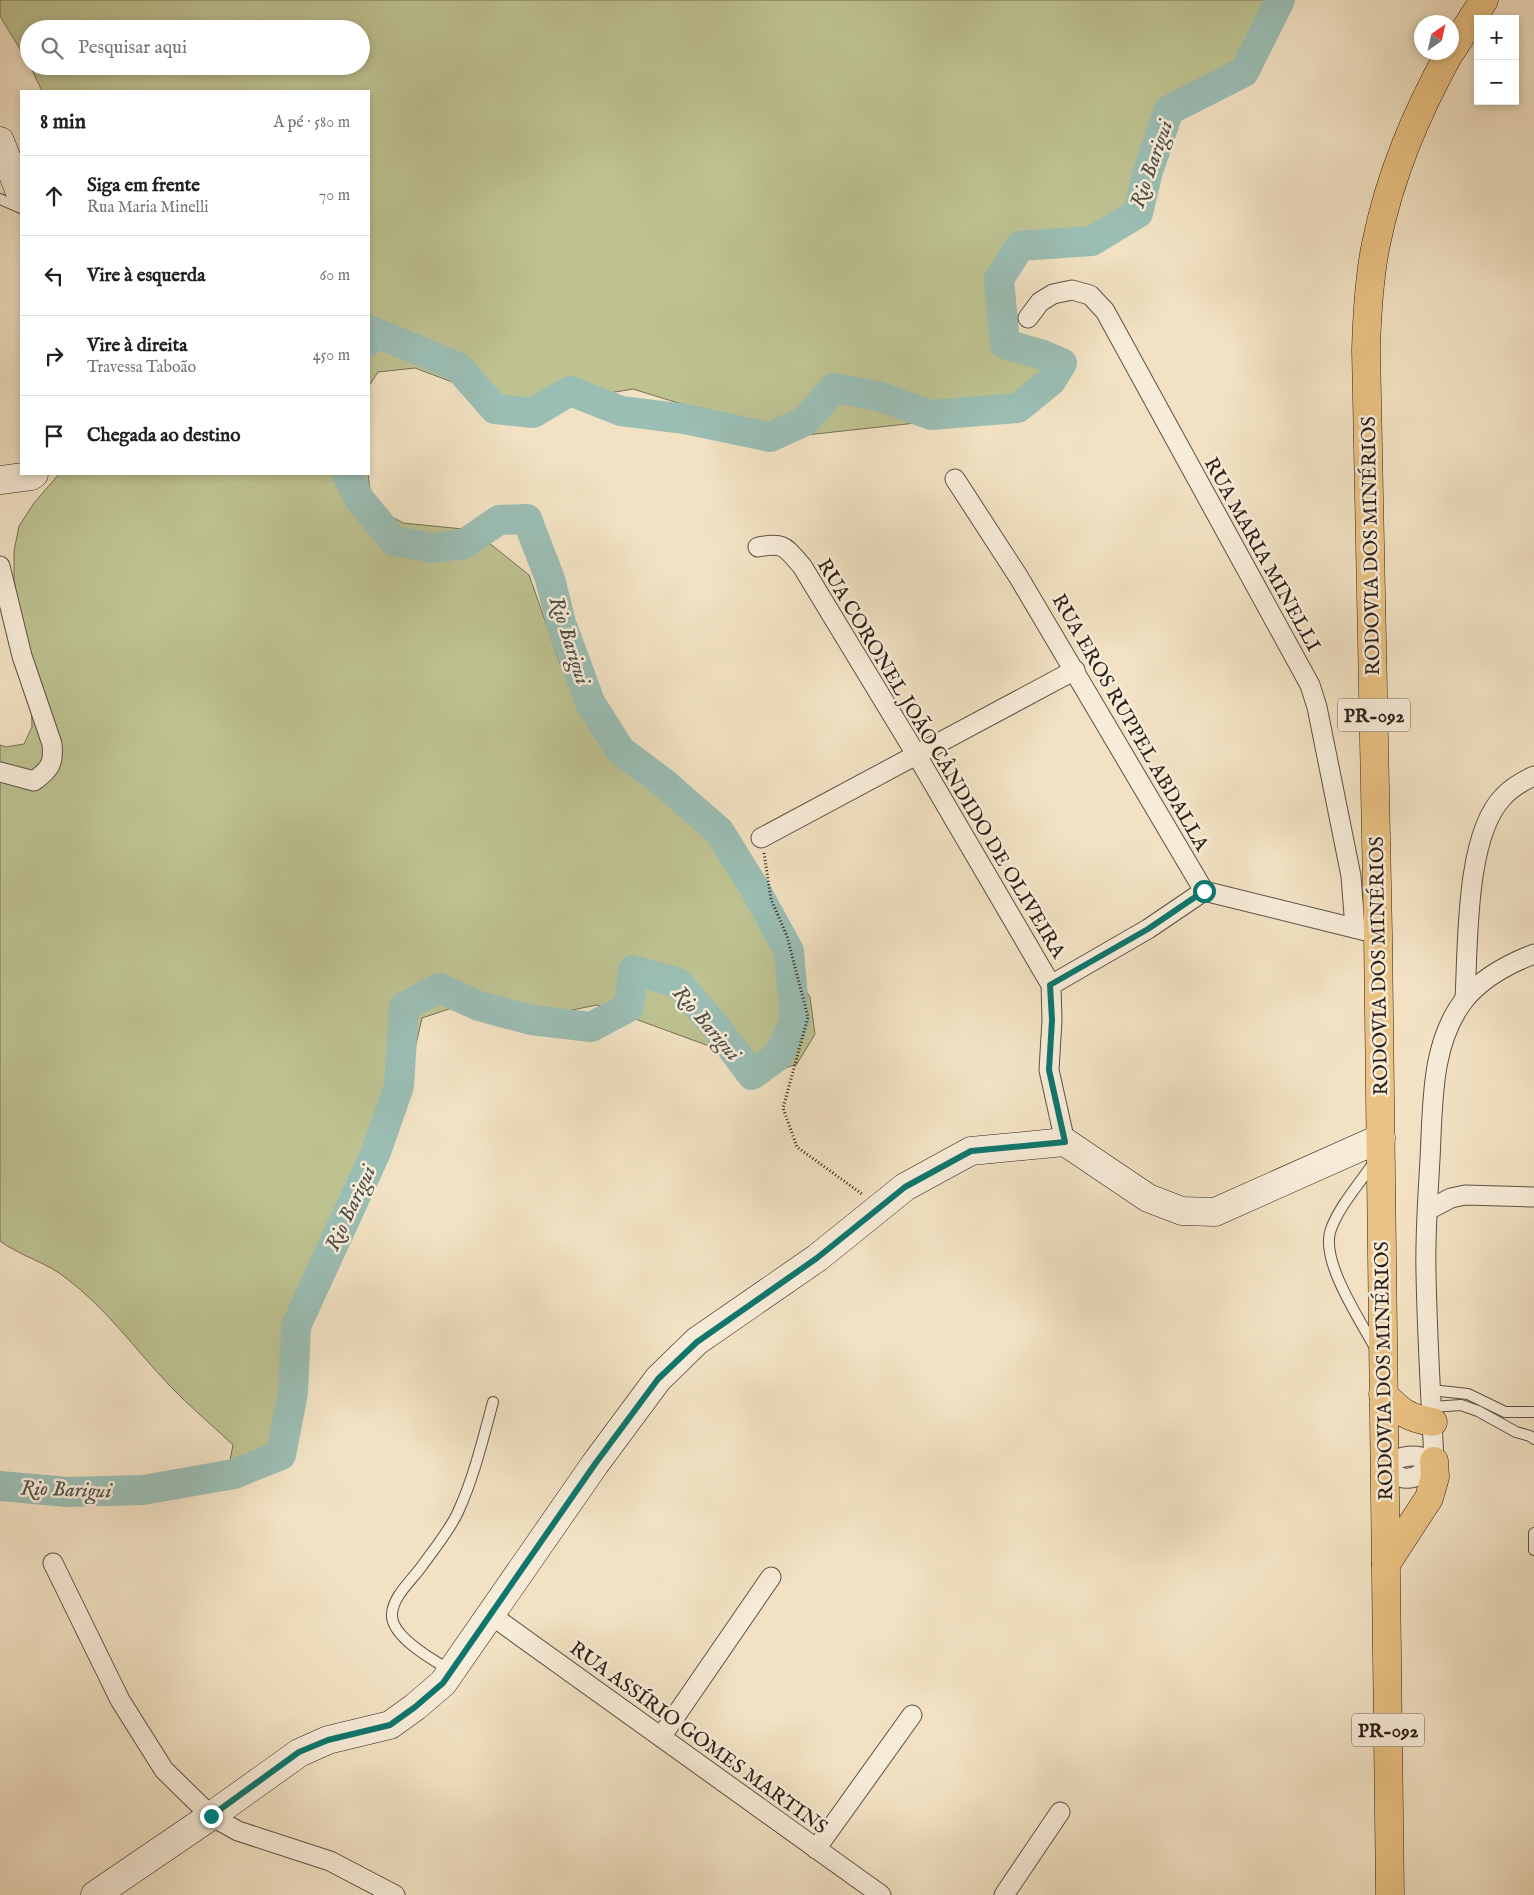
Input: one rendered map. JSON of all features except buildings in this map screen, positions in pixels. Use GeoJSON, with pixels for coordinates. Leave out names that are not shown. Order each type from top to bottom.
{"type":"FeatureCollection","features":[{"type":"Feature","properties":{"kind":"main road","name":"RODOVIA DOS MINÉRIOS"},"geometry":{"type":"LineString","coordinates":[[1459,39],[1484,0]]}},
{"type":"Feature","properties":{"kind":"main road","name":"RODOVIA DOS MINÉRIOS"},"geometry":{"type":"LineString","coordinates":[[1390,1895],[1381,1145],[1366,931],[1366,350],[1368,297],[1376,244],[1394,177],[1408,136],[1446,60]]}},
{"type":"Feature","properties":{"kind":"main road"},"geometry":{"type":"LineString","coordinates":[[1383,1394],[1400,1411],[1414,1420],[1432,1406]]}},
{"type":"Feature","properties":{"kind":"main road"},"geometry":{"type":"LineString","coordinates":[[1386,1564],[1429,1498],[1435,1477],[1434,1461]]}},
{"type":"Feature","properties":{"kind":"street"},"geometry":{"type":"LineString","coordinates":[[0,142],[20,192]]}},
{"type":"Feature","properties":{"kind":"street","name":"RUA MARIA MINELLI"},"geometry":{"type":"LineString","coordinates":[[1028,318],[1040,302],[1053,294],[1072,290],[1090,294],[1105,311],[1310,684],[1317,707],[1351,876],[1366,931]]}},
{"type":"Feature","properties":{"kind":"street"},"geometry":{"type":"LineString","coordinates":[[0,480],[32,475]]}},
{"type":"Feature","properties":{"kind":"street","name":"RUA EROS RUPPEL ABDALLA"},"geometry":{"type":"LineString","coordinates":[[955,479],[1018,576],[1204,891]]}},
{"type":"Feature","properties":{"kind":"street","name":"RUA CORONEL JOÃO CÂNDIDO DE OLIVEIRA"},"geometry":{"type":"LineString","coordinates":[[758,547],[776,543],[787,548],[802,566],[916,754],[1050,985],[1052,1020],[1049,1070],[1065,1142]]}},
{"type":"Feature","properties":{"kind":"street"},"geometry":{"type":"LineString","coordinates":[[0,566],[22,656],[52,744],[53,758],[47,771],[34,781],[0,772]]}},
{"type":"Feature","properties":{"kind":"street"},"geometry":{"type":"LineString","coordinates":[[761,838],[1074,670]]}},
{"type":"Feature","properties":{"kind":"street"},"geometry":{"type":"LineString","coordinates":[[1465,1000],[1472,887],[1481,835],[1490,815],[1502,797],[1519,784],[1534,776]]}},
{"type":"Feature","properties":{"kind":"street"},"geometry":{"type":"LineString","coordinates":[[1050,985],[1148,929],[1204,891],[1366,931]]}},
{"type":"Feature","properties":{"kind":"street"},"geometry":{"type":"LineString","coordinates":[[1384,1465],[1400,1477],[1414,1477],[1425,1472],[1434,1461],[1426,1272],[1434,1093],[1438,1062],[1445,1037],[1465,1000],[1482,983],[1500,970],[1534,954]]}},
{"type":"Feature","properties":{"kind":"street"},"geometry":{"type":"LineString","coordinates":[[95,1895],[211,1816],[299,1752],[328,1740],[390,1725],[443,1683],[595,1464],[658,1379],[697,1342],[817,1258],[905,1187],[971,1151],[1065,1142],[1148,1198],[1182,1211],[1215,1212],[1381,1145]]}},
{"type":"Feature","properties":{"kind":"street"},"geometry":{"type":"LineString","coordinates":[[1428,1210],[1451,1198],[1466,1194],[1534,1197]]}},
{"type":"Feature","properties":{"kind":"street"},"geometry":{"type":"LineString","coordinates":[[53,1562],[120,1700],[164,1770],[211,1816],[238,1831],[330,1861],[395,1895]]}},
{"type":"Feature","properties":{"kind":"street"},"geometry":{"type":"LineString","coordinates":[[661,1737],[772,1577]]}},
{"type":"Feature","properties":{"kind":"street","name":"RUA ASSÍRIO GOMES MARTINS"},"geometry":{"type":"LineString","coordinates":[[491,1615],[881,1895]]}},
{"type":"Feature","properties":{"kind":"street"},"geometry":{"type":"LineString","coordinates":[[816,1849],[912,1715]]}},
{"type":"Feature","properties":{"kind":"street"},"geometry":{"type":"LineString","coordinates":[[1004,1895],[1060,1812]]}},
{"type":"Feature","properties":{"kind":"lane"},"geometry":{"type":"LineString","coordinates":[[0,199],[20,208]]}},
{"type":"Feature","properties":{"kind":"lane"},"geometry":{"type":"LineString","coordinates":[[1381,1145],[1330,1230],[1330,1254],[1336,1274],[1383,1362]]}},
{"type":"Feature","properties":{"kind":"lane"},"geometry":{"type":"LineString","coordinates":[[1432,1406],[1468,1394],[1505,1412],[1534,1412]]}},
{"type":"Feature","properties":{"kind":"lane"},"geometry":{"type":"LineString","coordinates":[[451,1671],[424,1656],[408,1642],[394,1623],[392,1614],[398,1597],[422,1566],[458,1513],[476,1463],[493,1402]]}},
{"type":"Feature","properties":{"kind":"lane"},"geometry":{"type":"LineString","coordinates":[[1432,1406],[1461,1405],[1478,1411],[1516,1432],[1534,1439]]}},
{"type":"Feature","properties":{"kind":"lane"},"geometry":{"type":"LineString","coordinates":[[1534,1533],[1534,1550]]}},
{"type":"Feature","properties":{"kind":"path"},"geometry":{"type":"LineString","coordinates":[[761,838],[771,900],[787,936],[808,1017],[783,1108],[796,1147],[879,1207]]}},
{"type":"Feature","properties":{"kind":"green space"},"geometry":{"type":"Polygon","coordinates":[[[0,0],[1293,0],[1270,43],[1169,122],[1138,209],[1114,240],[1041,244],[1006,285],[1000,317],[1040,350],[1048,366],[1025,392],[989,415],[788,437],[633,389],[521,408],[415,368],[378,372],[370,384],[370,90],[42,90],[34,75],[370,75],[370,20],[20,20],[20,49],[0,16],[0,0]]]}},
{"type":"Feature","properties":{"kind":"green space"},"geometry":{"type":"Polygon","coordinates":[[[58,475],[368,475],[372,506],[403,523],[473,530],[529,575],[562,669],[624,760],[753,877],[778,947],[810,997],[815,1034],[797,1064],[763,1076],[720,1050],[597,1005],[507,1023],[455,1007],[422,1018],[394,1141],[315,1309],[286,1437],[250,1479],[225,1485],[233,1445],[177,1393],[81,1290],[58,1272],[0,1241],[0,745],[6,747],[24,744],[32,727],[31,699],[14,579],[14,551],[19,526],[34,503],[58,475]]]}},
{"type":"Feature","properties":{"kind":"waterway","name":"Rio Barigui"},"geometry":{"type":"LineString","coordinates":[[370,338],[372,331],[458,367],[495,409],[533,413],[570,391],[621,411],[685,419],[770,437],[805,421],[834,388],[878,396],[931,415],[1018,408],[1051,381],[1062,363],[1043,355],[1005,344],[999,279],[1020,246],[1092,241],[1138,213],[1148,171],[1169,110],[1244,72],[1280,0]]}},
{"type":"Feature","properties":{"kind":"waterway","name":"Rio Barigui"},"geometry":{"type":"LineString","coordinates":[[0,1486],[67,1492],[143,1490],[234,1474],[281,1455],[293,1393],[296,1326],[376,1152],[399,1086],[404,1007],[439,988],[479,1006],[531,1020],[591,1027],[629,1007],[633,970],[678,983],[716,1027],[752,1075],[778,1056],[795,1021],[789,951],[755,889],[719,831],[664,783],[620,750],[590,702],[561,623],[550,579],[527,519],[499,520],[464,544],[433,548],[394,541],[360,500],[348,475]]}},
{"type":"Feature","properties":{"kind":"route"},"geometry":{"type":"LineString","coordinates":[[211,1816],[299,1752],[328,1740],[390,1725],[443,1683],[595,1464],[658,1379],[697,1342],[817,1258],[905,1187],[971,1151],[1065,1142],[1049,1070],[1052,1020],[1050,985],[1148,929],[1204,891]]}}]}
